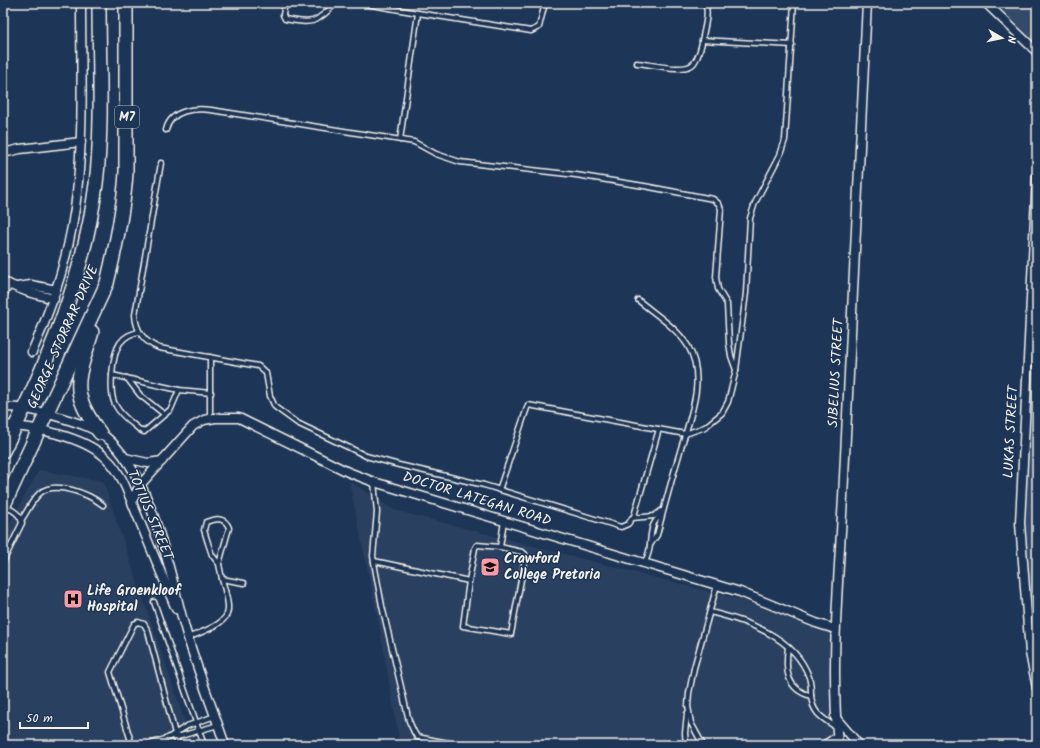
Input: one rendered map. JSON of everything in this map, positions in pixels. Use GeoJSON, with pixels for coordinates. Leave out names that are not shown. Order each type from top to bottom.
{"type":"FeatureCollection","features":[{"type":"Feature","properties":{"kind":"main road","name":"GEORGE STORRAR DRIVE"},"geometry":{"type":"LineString","coordinates":[[3,451],[10,426],[25,407],[70,300],[90,220],[98,157],[98,3]]}},
{"type":"Feature","properties":{"kind":"main road","name":"GEORGE STORRAR DRIVE"},"geometry":{"type":"LineString","coordinates":[[4,506],[107,283],[125,192],[127,157],[126,3]]}},
{"type":"Feature","properties":{"kind":"main road"},"geometry":{"type":"LineString","coordinates":[[100,433],[82,407],[79,394],[79,380],[107,283]]}},
{"type":"Feature","properties":{"kind":"street","name":"GEORGE STORRAR DRIVE"},"geometry":{"type":"LineString","coordinates":[[32,352],[54,299],[74,217],[81,142],[81,3]]}},
{"type":"Feature","properties":{"kind":"street","name":"SIBELIUS STREET"},"geometry":{"type":"LineString","coordinates":[[838,745],[835,716],[835,629],[840,563],[846,405],[868,3]]}},
{"type":"Feature","properties":{"kind":"street"},"geometry":{"type":"LineString","coordinates":[[986,3],[1037,52]]}},
{"type":"Feature","properties":{"kind":"street"},"geometry":{"type":"LineString","coordinates":[[3,154],[20,149],[81,142]]}},
{"type":"Feature","properties":{"kind":"street","name":"LUKAS STREET"},"geometry":{"type":"LineString","coordinates":[[1037,176],[1020,523],[1027,621],[1033,675],[1037,688]]}},
{"type":"Feature","properties":{"kind":"street"},"geometry":{"type":"LineString","coordinates":[[10,284],[31,285],[56,290]]}},
{"type":"Feature","properties":{"kind":"street"},"geometry":{"type":"LineString","coordinates":[[3,293],[10,284]]}},
{"type":"Feature","properties":{"kind":"street"},"geometry":{"type":"LineString","coordinates":[[10,284],[28,292],[54,299]]}},
{"type":"Feature","properties":{"kind":"street","name":"TOTIUS STREET"},"geometry":{"type":"LineString","coordinates":[[3,407],[25,407],[76,422],[100,433],[113,444],[125,458],[140,485],[165,552],[188,638],[225,745]]}},
{"type":"Feature","properties":{"kind":"street","name":"DOCTOR LATEGAN ROAD"},"geometry":{"type":"LineString","coordinates":[[132,501],[140,485],[189,429],[199,422],[210,419],[228,417],[242,419],[348,472],[374,482],[717,585],[748,595],[816,624],[835,629]]}},
{"type":"Feature","properties":{"kind":"street","name":"TOTIUS STREET"},"geometry":{"type":"LineString","coordinates":[[10,426],[39,430],[77,441],[98,452],[116,469],[132,501],[162,579],[186,629]]}},
{"type":"Feature","properties":{"kind":"street"},"geometry":{"type":"LineString","coordinates":[[125,458],[148,463],[162,461]]}},
{"type":"Feature","properties":{"kind":"street"},"geometry":{"type":"LineString","coordinates":[[122,479],[140,485]]}},
{"type":"Feature","properties":{"kind":"street"},"geometry":{"type":"LineString","coordinates":[[835,716],[859,745]]}},
{"type":"Feature","properties":{"kind":"lane"},"geometry":{"type":"LineString","coordinates":[[286,3],[283,15],[286,19],[309,23],[320,18],[336,3]]}},
{"type":"Feature","properties":{"kind":"lane"},"geometry":{"type":"LineString","coordinates":[[360,3],[531,31],[539,27],[545,3]]}},
{"type":"Feature","properties":{"kind":"lane"},"geometry":{"type":"LineString","coordinates":[[396,8],[397,3]]}},
{"type":"Feature","properties":{"kind":"lane"},"geometry":{"type":"LineString","coordinates":[[637,63],[678,68],[688,67],[696,59],[702,40],[706,15],[704,3]]}},
{"type":"Feature","properties":{"kind":"lane"},"geometry":{"type":"LineString","coordinates":[[499,490],[528,405],[685,434],[705,427],[725,410],[731,393],[736,370],[746,293],[748,226],[755,203],[780,155],[785,140],[794,3]]}},
{"type":"Feature","properties":{"kind":"lane"},"geometry":{"type":"LineString","coordinates":[[400,140],[418,13]]}},
{"type":"Feature","properties":{"kind":"lane"},"geometry":{"type":"LineString","coordinates":[[702,40],[792,44]]}},
{"type":"Feature","properties":{"kind":"lane"},"geometry":{"type":"LineString","coordinates":[[166,130],[170,123],[183,111],[199,108],[420,144],[436,154],[460,162],[584,176],[680,192],[715,200],[722,209],[716,277],[718,289],[727,304],[729,343],[731,356],[736,370]]}},
{"type":"Feature","properties":{"kind":"lane"},"geometry":{"type":"LineString","coordinates":[[161,163],[135,315],[135,324],[138,332],[151,344],[159,348],[258,366],[266,374],[270,396],[275,407],[297,424],[366,456],[499,490],[616,526],[625,526],[632,518],[659,429]]}},
{"type":"Feature","properties":{"kind":"lane"},"geometry":{"type":"LineString","coordinates":[[638,300],[682,338],[694,359],[696,380],[692,417],[685,434],[661,515],[656,519],[652,527],[650,546],[645,563]]}},
{"type":"Feature","properties":{"kind":"lane"},"geometry":{"type":"LineString","coordinates":[[138,332],[127,336],[119,344],[114,363],[111,389],[115,405],[141,431],[146,431],[174,405],[179,390]]}},
{"type":"Feature","properties":{"kind":"lane"},"geometry":{"type":"LineString","coordinates":[[210,357],[210,419]]}},
{"type":"Feature","properties":{"kind":"lane"},"geometry":{"type":"LineString","coordinates":[[112,375],[179,390],[211,393]]}},
{"type":"Feature","properties":{"kind":"lane"},"geometry":{"type":"LineString","coordinates":[[127,378],[140,395],[164,415]]}},
{"type":"Feature","properties":{"kind":"lane"},"geometry":{"type":"LineString","coordinates":[[374,482],[377,512],[374,561],[382,606],[409,721],[414,732],[420,738],[459,745]]}},
{"type":"Feature","properties":{"kind":"lane"},"geometry":{"type":"LineString","coordinates":[[3,562],[22,523],[22,518],[34,499],[47,489],[58,488],[81,493],[96,499],[103,505]]}},
{"type":"Feature","properties":{"kind":"lane"},"geometry":{"type":"LineString","coordinates":[[4,506],[22,518]]}},
{"type":"Feature","properties":{"kind":"lane"},"geometry":{"type":"LineString","coordinates":[[632,518],[654,516],[663,509]]}},
{"type":"Feature","properties":{"kind":"lane"},"geometry":{"type":"LineString","coordinates":[[188,638],[217,624],[227,616],[228,609],[219,564],[212,555],[204,530],[206,522],[214,519],[223,519],[229,528],[219,564]]}},
{"type":"Feature","properties":{"kind":"lane"},"geometry":{"type":"LineString","coordinates":[[500,547],[504,521]]}},
{"type":"Feature","properties":{"kind":"lane"},"geometry":{"type":"LineString","coordinates":[[477,545],[500,547],[525,554],[511,634],[463,626],[469,581],[477,545]]}},
{"type":"Feature","properties":{"kind":"lane"},"geometry":{"type":"LineString","coordinates":[[374,561],[469,581]]}},
{"type":"Feature","properties":{"kind":"lane"},"geometry":{"type":"LineString","coordinates":[[222,579],[244,583]]}},
{"type":"Feature","properties":{"kind":"lane"},"geometry":{"type":"LineString","coordinates":[[686,745],[685,733],[691,679],[717,585]]}},
{"type":"Feature","properties":{"kind":"lane"},"geometry":{"type":"LineString","coordinates":[[154,602],[204,745]]}},
{"type":"Feature","properties":{"kind":"lane"},"geometry":{"type":"LineString","coordinates":[[710,612],[736,618],[777,637],[788,647],[799,659],[809,676],[811,696],[816,712],[820,717],[836,727]]}},
{"type":"Feature","properties":{"kind":"lane"},"geometry":{"type":"LineString","coordinates":[[132,745],[110,672],[136,622],[144,624],[148,631],[178,745]]}},
{"type":"Feature","properties":{"kind":"lane"},"geometry":{"type":"LineString","coordinates":[[788,647],[786,667],[790,680],[798,691],[811,696]]}},
{"type":"Feature","properties":{"kind":"lane"},"geometry":{"type":"LineString","coordinates":[[688,706],[691,723],[703,745]]}},
{"type":"Feature","properties":{"kind":"lane"},"geometry":{"type":"LineString","coordinates":[[147,745],[168,738],[197,723],[215,716]]}},
{"type":"Feature","properties":{"kind":"lane"},"geometry":{"type":"LineString","coordinates":[[175,735],[200,731],[218,725]]}},
{"type":"Feature","properties":{"kind":"lane"},"geometry":{"type":"LineString","coordinates":[[821,745],[837,735]]}},
{"type":"Feature","properties":{"kind":"shaded area"},"geometry":{"type":"Polygon","coordinates":[[[990,3],[1037,3],[1037,48],[990,3]]]}},
{"type":"Feature","properties":{"kind":"shaded area"},"geometry":{"type":"Polygon","coordinates":[[[1037,141],[1037,681],[1021,542],[1037,141]]]}},
{"type":"Feature","properties":{"kind":"shaded area","name":"Life Groenkloof Hospital"},"geometry":{"type":"Polygon","coordinates":[[[39,470],[103,481],[193,745],[3,745],[3,535],[39,470]]]}},
{"type":"Feature","properties":{"kind":"shaded area","name":"Crawford College Pretoria"},"geometry":{"type":"Polygon","coordinates":[[[349,481],[394,510],[835,624],[842,745],[400,745],[379,624],[349,481]]]}},
{"type":"Feature","properties":{"kind":"place","name":"Crawford College Pretoria"},"geometry":{"type":"Point","coordinates":[490,567]}},
{"type":"Feature","properties":{"kind":"place","name":"Life Groenkloof Hospital"},"geometry":{"type":"Point","coordinates":[73,599]}}]}
